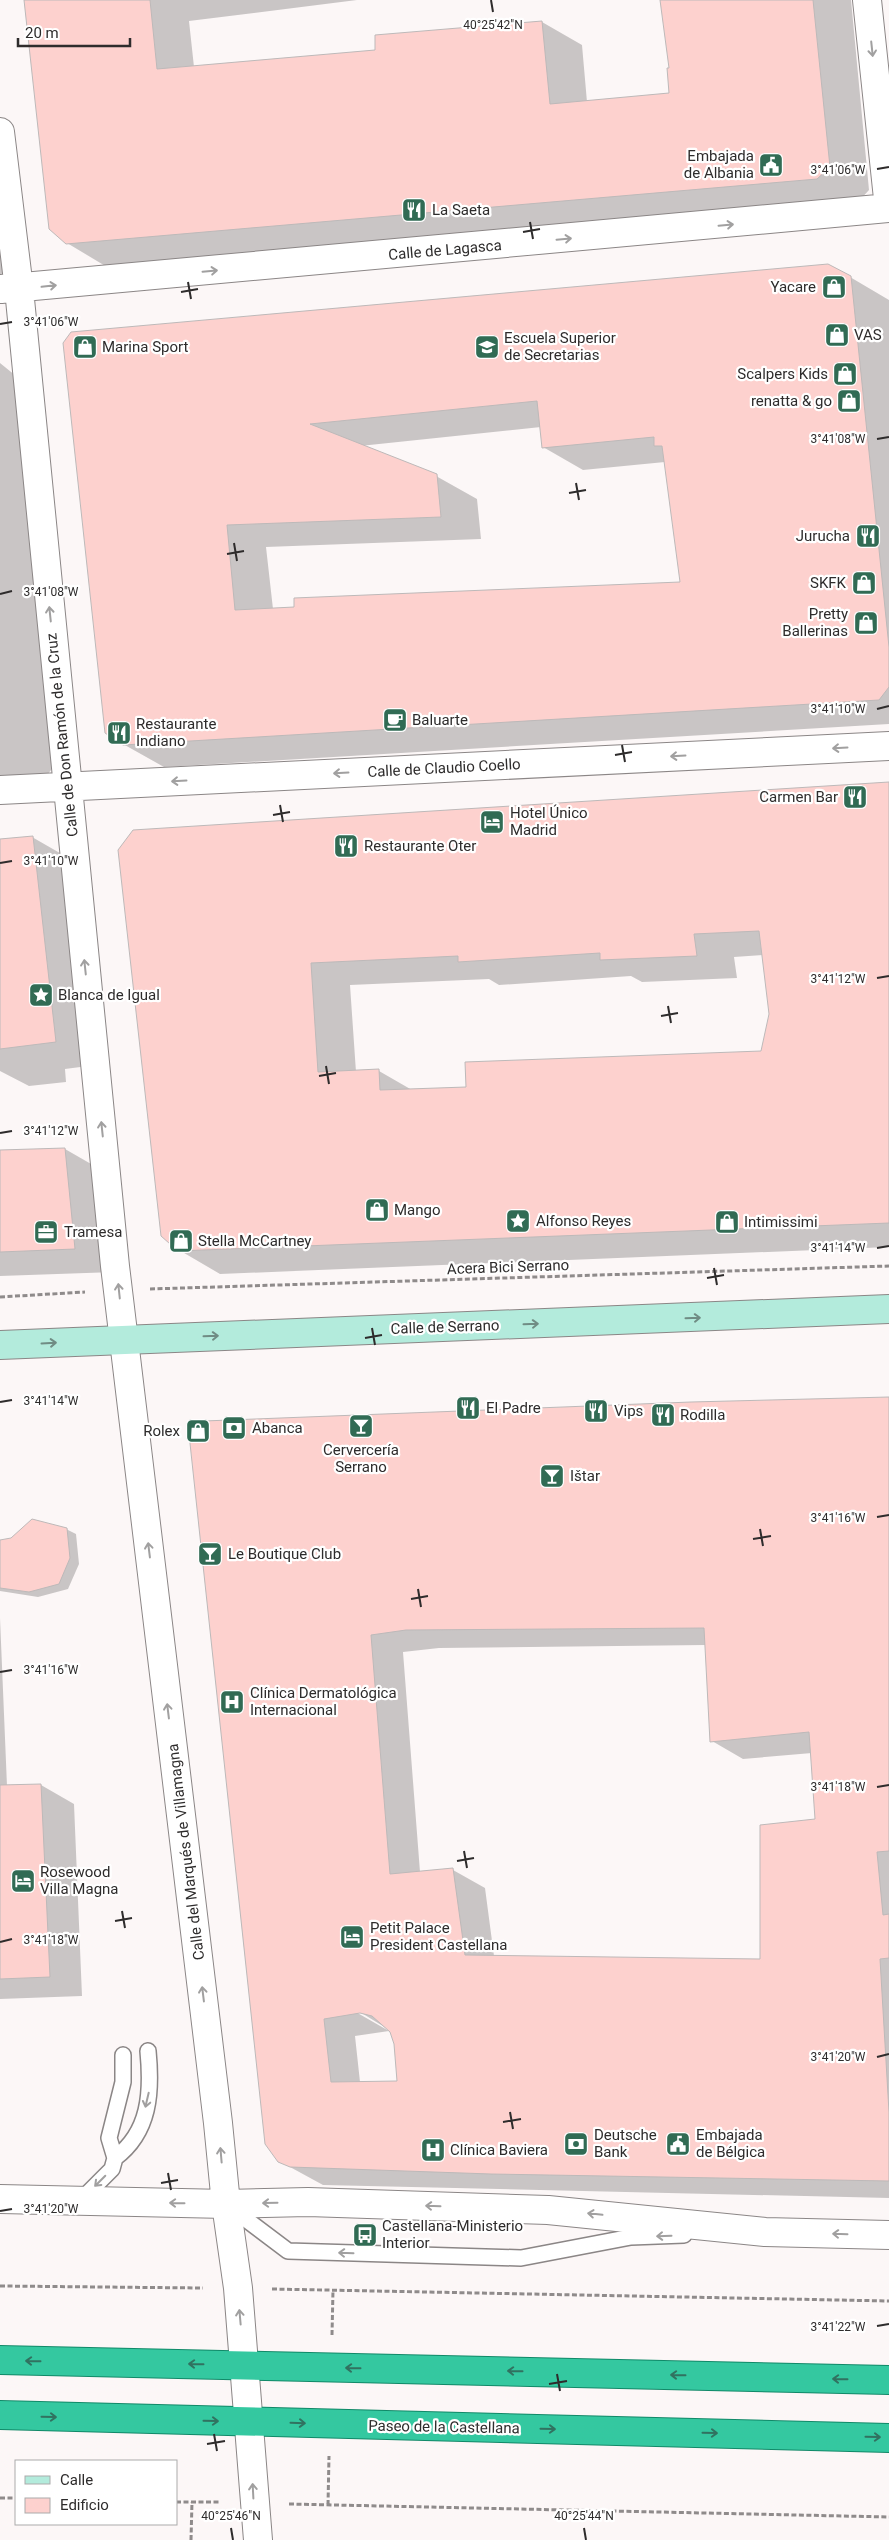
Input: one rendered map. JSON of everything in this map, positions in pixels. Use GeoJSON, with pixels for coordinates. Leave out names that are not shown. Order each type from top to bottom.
{"type":"FeatureCollection","features":[{"type":"Feature","properties":{"kind":"highway"},"geometry":{"type":"LineString","coordinates":[[0,2360],[889,2380]]}},
{"type":"Feature","properties":{"kind":"highway","name":"Paseo de la Castellana"},"geometry":{"type":"LineString","coordinates":[[0,2415],[889,2438]]}},
{"type":"Feature","properties":{"kind":"main road","name":"Calle de Serrano"},"geometry":{"type":"LineString","coordinates":[[0,1345],[889,1309]]}},
{"type":"Feature","properties":{"kind":"street"},"geometry":{"type":"LineString","coordinates":[[867,0],[889,208]]}},
{"type":"Feature","properties":{"kind":"street","name":"Calle de Don Ramón de la Cruz"},"geometry":{"type":"LineString","coordinates":[[0,132],[9,289],[67,788],[124,1339]]}},
{"type":"Feature","properties":{"kind":"street","name":"Calle de Lagasca"},"geometry":{"type":"LineString","coordinates":[[9,289],[889,208]]}},
{"type":"Feature","properties":{"kind":"street","name":"Calle de Claudio Coello"},"geometry":{"type":"LineString","coordinates":[[0,790],[889,746]]}},
{"type":"Feature","properties":{"kind":"street","name":"Calle del Marqués de Villamagna"},"geometry":{"type":"LineString","coordinates":[[124,1339],[218,2123],[226,2204],[238,2288],[258,2540]]}},
{"type":"Feature","properties":{"kind":"street"},"geometry":{"type":"LineString","coordinates":[[0,2199],[226,2204],[308,2202],[548,2210],[765,2232],[889,2235]]}},
{"type":"Feature","properties":{"kind":"lane"},"geometry":{"type":"LineString","coordinates":[[114,2158],[125,2150],[139,2134],[149,2092],[148,2051]]}},
{"type":"Feature","properties":{"kind":"lane"},"geometry":{"type":"LineString","coordinates":[[80,2201],[112,2169],[114,2158],[109,2138],[123,2082],[123,2055]]}},
{"type":"Feature","properties":{"kind":"lane"},"geometry":{"type":"LineString","coordinates":[[226,2204],[288,2251],[521,2258],[631,2237],[765,2232]]}},
{"type":"Feature","properties":{"kind":"path","name":"Acera Bici Serrano"},"geometry":{"type":"LineString","coordinates":[[142,1289],[889,1266]]}},
{"type":"Feature","properties":{"kind":"path"},"geometry":{"type":"LineString","coordinates":[[0,1297],[82,1294],[88,1291]]}},
{"type":"Feature","properties":{"kind":"path"},"geometry":{"type":"LineString","coordinates":[[0,2286],[238,2288],[889,2301]]}},
{"type":"Feature","properties":{"kind":"path"},"geometry":{"type":"LineString","coordinates":[[0,2498],[15,2498]]}},
{"type":"Feature","properties":{"kind":"path"},"geometry":{"type":"LineString","coordinates":[[178,2502],[889,2517]]}},
{"type":"Feature","properties":{"kind":"path"},"geometry":{"type":"LineString","coordinates":[[191,2540],[192,2502]]}},
{"type":"Feature","properties":{"kind":"building"},"geometry":{"type":"Polygon","coordinates":[[[24,0],[150,0],[157,69],[375,50],[375,35],[542,21],[550,104],[669,93],[667,68],[669,68],[660,0],[813,0],[830,167],[817,179],[66,244],[49,229],[24,0]]]}},
{"type":"Feature","properties":{"kind":"building"},"geometry":{"type":"Polygon","coordinates":[[[828,264],[851,276],[889,647],[889,687],[879,700],[123,745],[105,733],[63,343],[71,332],[828,264]],[[537,401],[310,424],[437,474],[441,517],[227,525],[235,610],[294,607],[294,598],[680,582],[662,446],[654,446],[654,437],[542,448],[537,401]]]}},
{"type":"Feature","properties":{"kind":"building"},"geometry":{"type":"Polygon","coordinates":[[[889,782],[889,1223],[178,1251],[161,1236],[118,850],[133,830],[889,782]],[[759,931],[694,934],[697,956],[600,960],[600,953],[458,962],[458,956],[311,963],[318,1072],[379,1069],[380,1090],[466,1087],[465,1062],[761,1051],[769,1014],[759,931]]]}},
{"type":"Feature","properties":{"kind":"building"},"geometry":{"type":"Polygon","coordinates":[[[33,836],[56,1042],[0,1049],[0,839],[33,836]]]}},
{"type":"Feature","properties":{"kind":"building"},"geometry":{"type":"Polygon","coordinates":[[[65,1148],[75,1249],[0,1252],[0,1150],[65,1148]]]}},
{"type":"Feature","properties":{"kind":"building"},"geometry":{"type":"Polygon","coordinates":[[[889,1397],[889,1851],[877,1852],[883,1915],[889,1914],[889,1958],[880,1959],[889,2112],[889,2181],[491,2174],[290,2167],[278,2162],[265,2144],[189,1434],[204,1421],[691,1402],[889,1397]],[[704,1628],[406,1630],[371,1635],[390,1874],[453,1868],[465,1955],[760,1959],[760,1825],[815,1819],[809,1732],[710,1742],[704,1628]],[[360,2013],[324,2019],[331,2082],[397,2081],[394,2044],[390,2032],[372,2016],[360,2013]]]}},
{"type":"Feature","properties":{"kind":"building"},"geometry":{"type":"Polygon","coordinates":[[[32,1519],[67,1528],[70,1558],[59,1584],[29,1592],[0,1588],[0,1540],[11,1538],[32,1519]]]}},
{"type":"Feature","properties":{"kind":"building","name":"Rosewood Villa Magna"},"geometry":{"type":"Polygon","coordinates":[[[41,1784],[50,1977],[0,1979],[0,1785],[41,1784]]]}},
{"type":"Feature","properties":{"kind":"place","name":"Embajada de Albania"},"geometry":{"type":"Point","coordinates":[771,165]}},
{"type":"Feature","properties":{"kind":"place","name":"La Saeta"},"geometry":{"type":"Point","coordinates":[414,210]}},
{"type":"Feature","properties":{"kind":"place","name":"Yacare"},"geometry":{"type":"Point","coordinates":[834,287]}},
{"type":"Feature","properties":{"kind":"place","name":"VAS"},"geometry":{"type":"Point","coordinates":[837,335]}},
{"type":"Feature","properties":{"kind":"place","name":"Marina Sport"},"geometry":{"type":"Point","coordinates":[85,347]}},
{"type":"Feature","properties":{"kind":"place","name":"Escuela Superior de Secretarias"},"geometry":{"type":"Point","coordinates":[487,347]}},
{"type":"Feature","properties":{"kind":"place","name":"Scalpers Kids"},"geometry":{"type":"Point","coordinates":[845,374]}},
{"type":"Feature","properties":{"kind":"place","name":"renatta & go"},"geometry":{"type":"Point","coordinates":[849,401]}},
{"type":"Feature","properties":{"kind":"place","name":"Jurucha"},"geometry":{"type":"Point","coordinates":[868,536]}},
{"type":"Feature","properties":{"kind":"place","name":"SKFK"},"geometry":{"type":"Point","coordinates":[864,583]}},
{"type":"Feature","properties":{"kind":"place","name":"Pretty Ballerinas"},"geometry":{"type":"Point","coordinates":[866,623]}},
{"type":"Feature","properties":{"kind":"place","name":"Baluarte"},"geometry":{"type":"Point","coordinates":[395,720]}},
{"type":"Feature","properties":{"kind":"place","name":"Restaurante Indiano"},"geometry":{"type":"Point","coordinates":[119,733]}},
{"type":"Feature","properties":{"kind":"place","name":"Carmen Bar"},"geometry":{"type":"Point","coordinates":[855,797]}},
{"type":"Feature","properties":{"kind":"place","name":"Hotel Único Madrid"},"geometry":{"type":"Point","coordinates":[492,822]}},
{"type":"Feature","properties":{"kind":"place","name":"Restaurante Oter"},"geometry":{"type":"Point","coordinates":[346,846]}},
{"type":"Feature","properties":{"kind":"place","name":"Blanca de Igual"},"geometry":{"type":"Point","coordinates":[41,995]}},
{"type":"Feature","properties":{"kind":"place","name":"Mango"},"geometry":{"type":"Point","coordinates":[377,1210]}},
{"type":"Feature","properties":{"kind":"place","name":"Alfonso Reyes"},"geometry":{"type":"Point","coordinates":[518,1221]}},
{"type":"Feature","properties":{"kind":"place","name":"Intimissimi"},"geometry":{"type":"Point","coordinates":[727,1222]}},
{"type":"Feature","properties":{"kind":"place","name":"Tramesa"},"geometry":{"type":"Point","coordinates":[46,1232]}},
{"type":"Feature","properties":{"kind":"place","name":"Stella McCartney"},"geometry":{"type":"Point","coordinates":[181,1241]}},
{"type":"Feature","properties":{"kind":"place","name":"El Padre"},"geometry":{"type":"Point","coordinates":[468,1408]}},
{"type":"Feature","properties":{"kind":"place","name":"Vips"},"geometry":{"type":"Point","coordinates":[596,1411]}},
{"type":"Feature","properties":{"kind":"place","name":"Rodilla"},"geometry":{"type":"Point","coordinates":[663,1415]}},
{"type":"Feature","properties":{"kind":"place","name":"Cervercería Serrano"},"geometry":{"type":"Point","coordinates":[361,1426]}},
{"type":"Feature","properties":{"kind":"place","name":"Abanca"},"geometry":{"type":"Point","coordinates":[234,1428]}},
{"type":"Feature","properties":{"kind":"place","name":"Rolex"},"geometry":{"type":"Point","coordinates":[198,1431]}},
{"type":"Feature","properties":{"kind":"place","name":"Ištar"},"geometry":{"type":"Point","coordinates":[552,1476]}},
{"type":"Feature","properties":{"kind":"place","name":"Le Boutique Club"},"geometry":{"type":"Point","coordinates":[210,1554]}},
{"type":"Feature","properties":{"kind":"place","name":"Clínica Dermatológica Internacional"},"geometry":{"type":"Point","coordinates":[232,1702]}},
{"type":"Feature","properties":{"kind":"place","name":"Rosewood Villa Magna"},"geometry":{"type":"Point","coordinates":[23,1881]}},
{"type":"Feature","properties":{"kind":"place","name":"Petit Palace President Castellana"},"geometry":{"type":"Point","coordinates":[352,1937]}},
{"type":"Feature","properties":{"kind":"place","name":"Deutsche Bank"},"geometry":{"type":"Point","coordinates":[576,2144]}},
{"type":"Feature","properties":{"kind":"place","name":"Embajada de Bélgica"},"geometry":{"type":"Point","coordinates":[678,2144]}},
{"type":"Feature","properties":{"kind":"place","name":"Clínica Baviera"},"geometry":{"type":"Point","coordinates":[433,2150]}},
{"type":"Feature","properties":{"kind":"place","name":"Castellana-Ministerio Interior"},"geometry":{"type":"Point","coordinates":[365,2235]}}]}
